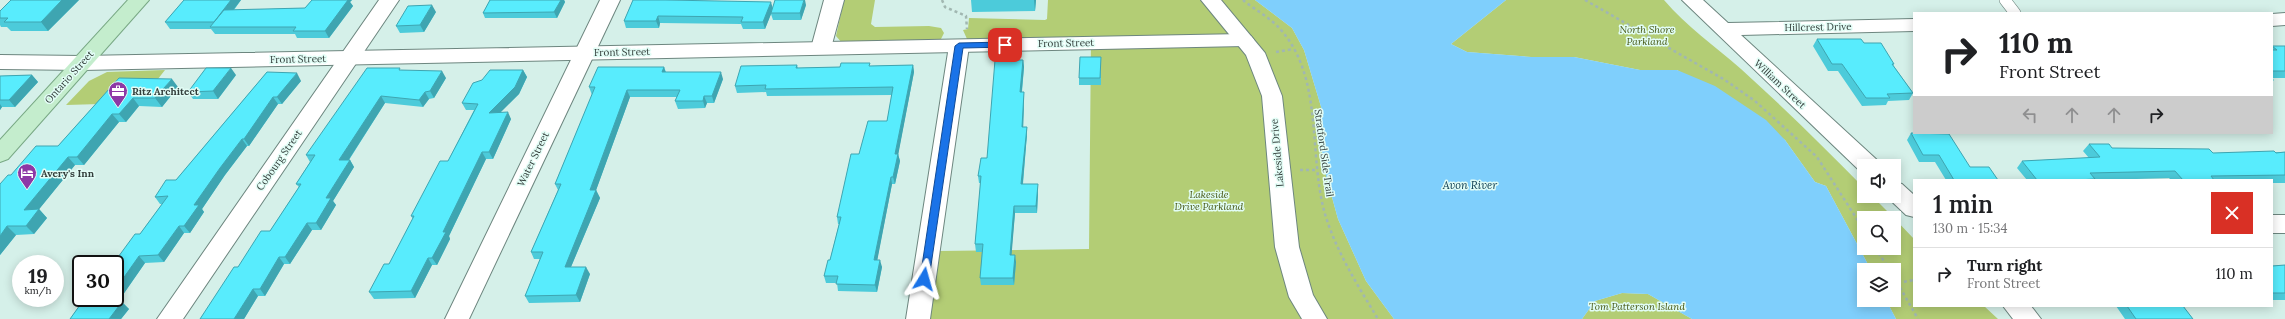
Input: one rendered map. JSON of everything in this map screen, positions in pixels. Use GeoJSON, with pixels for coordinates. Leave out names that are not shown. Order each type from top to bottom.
{"type":"FeatureCollection","features":[{"type":"Feature","properties":{"kind":"main road","name":"Ontario Street"},"geometry":{"type":"LineString","coordinates":[[0,154],[139,0]]}},
{"type":"Feature","properties":{"kind":"street","name":"Cobourg Street"},"geometry":{"type":"LineString","coordinates":[[168,319],[390,0]]}},
{"type":"Feature","properties":{"kind":"street","name":"Water Street"},"geometry":{"type":"LineString","coordinates":[[457,319],[610,0]]}},
{"type":"Feature","properties":{"kind":"street"},"geometry":{"type":"LineString","coordinates":[[821,48],[834,0]]}},
{"type":"Feature","properties":{"kind":"street","name":"Lakeside Drive"},"geometry":{"type":"LineString","coordinates":[[1211,0],[1255,53],[1262,67],[1272,96],[1287,247],[1301,297],[1315,319]]}},
{"type":"Feature","properties":{"kind":"street","name":"William Street"},"geometry":{"type":"LineString","coordinates":[[1692,0],[1861,159]]}},
{"type":"Feature","properties":{"kind":"street"},"geometry":{"type":"LineString","coordinates":[[2273,20],[2285,19]]}},
{"type":"Feature","properties":{"kind":"street","name":"Hillcrest Drive"},"geometry":{"type":"LineString","coordinates":[[1722,29],[1913,25]]}},
{"type":"Feature","properties":{"kind":"street","name":"Front Street"},"geometry":{"type":"LineString","coordinates":[[0,62],[82,63],[1244,40]]}},
{"type":"Feature","properties":{"kind":"street"},"geometry":{"type":"LineString","coordinates":[[918,319],[959,46]]}},
{"type":"Feature","properties":{"kind":"street"},"geometry":{"type":"LineString","coordinates":[[1901,197],[1913,208]]}},
{"type":"Feature","properties":{"kind":"street"},"geometry":{"type":"LineString","coordinates":[[2273,224],[2285,224]]}},
{"type":"Feature","properties":{"kind":"street"},"geometry":{"type":"LineString","coordinates":[[2016,307],[2029,319]]}},
{"type":"Feature","properties":{"kind":"lane"},"geometry":{"type":"LineString","coordinates":[[2005,0],[2014,12]]}},
{"type":"Feature","properties":{"kind":"path","name":"Stratford Side Trail"},"geometry":{"type":"LineString","coordinates":[[1243,0],[1281,31],[1301,67],[1310,107],[1325,213],[1339,250],[1378,319]]}},
{"type":"Feature","properties":{"kind":"path"},"geometry":{"type":"LineString","coordinates":[[1585,0],[1725,80],[1755,101],[1817,157],[1857,219]]}},
{"type":"Feature","properties":{"kind":"path"},"geometry":{"type":"LineString","coordinates":[[1901,283],[1913,280]]}},
{"type":"Feature","properties":{"kind":"path"},"geometry":{"type":"LineString","coordinates":[[1901,289],[1918,319]]}},
{"type":"Feature","properties":{"kind":"green space"},"geometry":{"type":"Polygon","coordinates":[[[844,0],[875,0],[871,24],[875,27],[929,26],[941,28],[944,33],[940,41],[842,43],[836,36],[844,0]]]}},
{"type":"Feature","properties":{"kind":"green space","name":"Lakeside Drive Parkland"},"geometry":{"type":"Polygon","coordinates":[[[1048,0],[1255,0],[1292,28],[1304,50],[1322,110],[1322,161],[1338,219],[1366,281],[1394,319],[930,319],[940,251],[1089,249],[1091,38],[967,39],[963,30],[968,29],[969,18],[1045,20],[1047,19],[1048,0]]]}},
{"type":"Feature","properties":{"kind":"green space","name":"North Shore Parkland"},"geometry":{"type":"Polygon","coordinates":[[[1506,0],[1664,0],[1691,27],[1741,69],[1819,142],[1857,181],[1857,203],[1879,203],[1887,211],[1857,211],[1857,244],[1826,186],[1815,182],[1785,140],[1677,70],[1640,70],[1574,57],[1531,57],[1467,52],[1451,44],[1506,0]]]}},
{"type":"Feature","properties":{"kind":"green space"},"geometry":{"type":"Polygon","coordinates":[[[165,70],[154,84],[100,104],[66,105],[89,81],[107,72],[165,70]]]}},
{"type":"Feature","properties":{"kind":"green space","name":"North Shore Parkland"},"geometry":{"type":"Polygon","coordinates":[[[1901,225],[1913,238],[1913,307],[1985,307],[1998,319],[1896,319],[1890,307],[1901,307],[1901,263],[1867,263],[1863,255],[1901,255],[1901,225]]]}},
{"type":"Feature","properties":{"kind":"green space","name":"Tom Patterson Island"},"geometry":{"type":"Polygon","coordinates":[[[1622,293],[1648,294],[1692,319],[1582,319],[1595,301],[1622,293]]]}},
{"type":"Feature","properties":{"kind":"water","name":"Avon River"},"geometry":{"type":"Polygon","coordinates":[[[1255,0],[1506,0],[1451,44],[1467,52],[1531,57],[1574,57],[1640,70],[1677,70],[1715,86],[1766,120],[1785,140],[1815,182],[1826,186],[1857,244],[1857,255],[1863,255],[1867,263],[1857,263],[1857,307],[1890,307],[1896,319],[1692,319],[1648,294],[1622,293],[1595,301],[1582,319],[1394,319],[1366,281],[1338,219],[1322,161],[1322,110],[1304,50],[1292,28],[1255,0]]]}},
{"type":"Feature","properties":{"kind":"building"},"geometry":{"type":"Polygon","coordinates":[[[11,0],[62,0],[41,22],[4,22],[8,18],[0,18],[0,11],[11,0]]]}},
{"type":"Feature","properties":{"kind":"building"},"geometry":{"type":"Polygon","coordinates":[[[184,0],[231,0],[214,22],[165,22],[184,0]]]}},
{"type":"Feature","properties":{"kind":"building"},"geometry":{"type":"Polygon","coordinates":[[[312,0],[348,0],[325,31],[293,31],[296,27],[210,27],[224,10],[305,8],[312,0]]]}},
{"type":"Feature","properties":{"kind":"building"},"geometry":{"type":"Polygon","coordinates":[[[490,0],[561,0],[554,12],[483,13],[490,0]]]}},
{"type":"Feature","properties":{"kind":"building"},"geometry":{"type":"Polygon","coordinates":[[[633,0],[771,2],[763,22],[741,22],[743,17],[658,16],[656,21],[624,21],[633,0]]]}},
{"type":"Feature","properties":{"kind":"building"},"geometry":{"type":"Polygon","coordinates":[[[775,0],[804,0],[800,13],[771,13],[775,0]]]}},
{"type":"Feature","properties":{"kind":"building"},"geometry":{"type":"Polygon","coordinates":[[[432,5],[420,25],[396,26],[408,6],[432,5]]]}},
{"type":"Feature","properties":{"kind":"building"},"geometry":{"type":"Polygon","coordinates":[[[1817,39],[1861,39],[1864,43],[1881,43],[1894,64],[1892,64],[1913,93],[1887,94],[1890,98],[1866,98],[1842,64],[1832,64],[1817,39]]]}},
{"type":"Feature","properties":{"kind":"building"},"geometry":{"type":"Polygon","coordinates":[[[2273,46],[2285,46],[2285,71],[2273,71],[2273,50],[2277,50],[2273,46]]]}},
{"type":"Feature","properties":{"kind":"building"},"geometry":{"type":"Polygon","coordinates":[[[1080,57],[1101,57],[1100,78],[1079,78],[1080,57]]]}},
{"type":"Feature","properties":{"kind":"building"},"geometry":{"type":"Polygon","coordinates":[[[995,60],[1023,60],[1020,92],[1024,92],[1022,127],[1027,127],[1021,184],[1038,184],[1036,206],[1014,206],[1010,255],[1015,255],[1013,278],[980,278],[983,244],[975,244],[981,176],[978,176],[981,158],[987,158],[995,60]]]}},
{"type":"Feature","properties":{"kind":"building"},"geometry":{"type":"Polygon","coordinates":[[[841,63],[870,63],[869,66],[913,65],[895,154],[898,154],[893,177],[891,177],[874,260],[880,260],[875,285],[836,284],[838,276],[824,276],[828,260],[830,260],[841,217],[837,217],[851,154],[859,154],[868,121],[887,121],[893,87],[765,89],[766,85],[735,86],[741,66],[797,65],[796,68],[840,67],[841,63]]]}},
{"type":"Feature","properties":{"kind":"building"},"geometry":{"type":"Polygon","coordinates":[[[598,67],[664,67],[662,72],[721,72],[712,96],[704,96],[703,101],[675,101],[680,90],[627,90],[590,190],[596,190],[565,267],[586,267],[576,295],[525,296],[543,252],[531,252],[561,184],[555,184],[595,87],[589,87],[598,67]]]}},
{"type":"Feature","properties":{"kind":"building"},"geometry":{"type":"Polygon","coordinates":[[[206,68],[231,68],[213,91],[188,92],[206,68]]]}},
{"type":"Feature","properties":{"kind":"building"},"geometry":{"type":"Polygon","coordinates":[[[367,68],[400,68],[399,70],[442,71],[430,91],[425,92],[419,100],[381,96],[339,160],[350,160],[326,198],[331,198],[316,223],[307,223],[285,257],[279,257],[260,289],[253,289],[234,319],[200,319],[234,267],[238,267],[261,231],[270,231],[301,184],[296,184],[315,155],[306,155],[367,68]]]}},
{"type":"Feature","properties":{"kind":"building"},"geometry":{"type":"Polygon","coordinates":[[[490,70],[523,70],[515,87],[489,113],[508,112],[489,152],[482,152],[443,232],[446,232],[432,258],[428,258],[411,291],[369,292],[384,264],[389,264],[414,216],[411,216],[440,161],[448,161],[478,104],[462,103],[473,83],[482,80],[490,70]]]}},
{"type":"Feature","properties":{"kind":"building"},"geometry":{"type":"Polygon","coordinates":[[[267,72],[297,73],[277,97],[273,97],[244,139],[242,139],[220,168],[194,205],[199,205],[184,226],[179,226],[158,255],[139,256],[124,277],[124,255],[120,255],[135,234],[140,234],[168,196],[155,197],[166,180],[176,180],[267,72]]]}},
{"type":"Feature","properties":{"kind":"building"},"geometry":{"type":"Polygon","coordinates":[[[32,75],[9,100],[0,100],[0,76],[32,75]]]}},
{"type":"Feature","properties":{"kind":"building"},"geometry":{"type":"Polygon","coordinates":[[[119,78],[172,79],[155,98],[133,98],[119,114],[112,114],[77,157],[68,157],[24,210],[39,209],[26,226],[7,226],[0,236],[0,184],[8,175],[11,175],[36,146],[58,146],[119,78]]]}},
{"type":"Feature","properties":{"kind":"building"},"geometry":{"type":"Polygon","coordinates":[[[1911,133],[1949,134],[1970,167],[1989,167],[1997,179],[1953,179],[1939,155],[1923,155],[1911,133]]]}},
{"type":"Feature","properties":{"kind":"building"},"geometry":{"type":"Polygon","coordinates":[[[2089,144],[2109,144],[2112,148],[2209,149],[2213,153],[2285,152],[2285,175],[2211,176],[2213,179],[2182,179],[2175,171],[2090,173],[2095,179],[2036,179],[2022,161],[2100,157],[2089,144]]]}},
{"type":"Feature","properties":{"kind":"building"},"geometry":{"type":"Polygon","coordinates":[[[2285,265],[2285,293],[2273,293],[2273,266],[2285,265]]]}},
{"type":"Feature","properties":{"kind":"building"},"geometry":{"type":"Polygon","coordinates":[[[79,307],[118,307],[109,319],[70,319],[79,307]]]}},
{"type":"Feature","properties":{"kind":"building"},"geometry":{"type":"Polygon","coordinates":[[[2128,307],[2184,307],[2193,319],[2136,319],[2128,307]]]}},
{"type":"Feature","properties":{"kind":"place","name":"Ritz Architect"},"geometry":{"type":"Point","coordinates":[118,108]}},
{"type":"Feature","properties":{"kind":"place","name":"Avery's Inn"},"geometry":{"type":"Point","coordinates":[27,190]}},
{"type":"Feature","properties":{"kind":"route"},"geometry":{"type":"LineString","coordinates":[[924,279],[959,46],[1005,45]]}}]}
